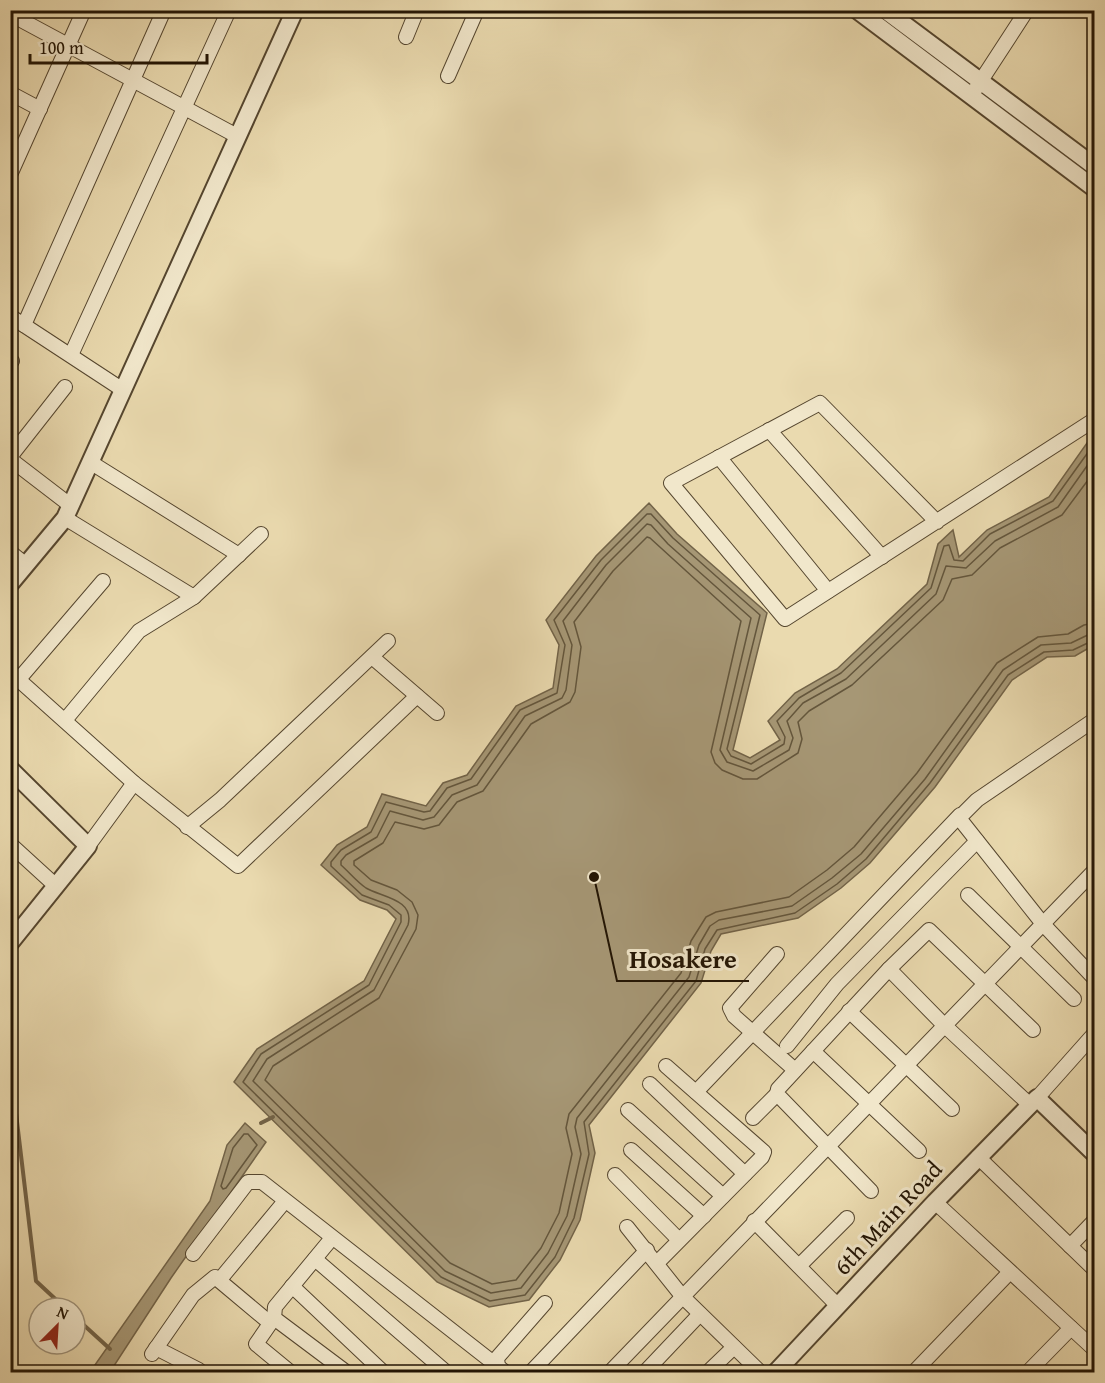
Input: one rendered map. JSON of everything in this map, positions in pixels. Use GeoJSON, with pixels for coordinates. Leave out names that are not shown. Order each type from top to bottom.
{"type":"FeatureCollection","features":[{"type":"Feature","properties":{"kind":"street"},"geometry":{"type":"LineString","coordinates":[[12,167],[84,10]]}},
{"type":"Feature","properties":{"kind":"street"},"geometry":{"type":"LineString","coordinates":[[24,325],[164,10]]}},
{"type":"Feature","properties":{"kind":"street"},"geometry":{"type":"LineString","coordinates":[[71,356],[229,10]]}},
{"type":"Feature","properties":{"kind":"street"},"geometry":{"type":"LineString","coordinates":[[10,584],[68,512],[295,10]]}},
{"type":"Feature","properties":{"kind":"street"},"geometry":{"type":"LineString","coordinates":[[406,37],[417,10]]}},
{"type":"Feature","properties":{"kind":"street"},"geometry":{"type":"LineString","coordinates":[[448,76],[477,10]]}},
{"type":"Feature","properties":{"kind":"street"},"geometry":{"type":"LineString","coordinates":[[857,10],[1095,188]]}},
{"type":"Feature","properties":{"kind":"street"},"geometry":{"type":"LineString","coordinates":[[885,10],[1095,166]]}},
{"type":"Feature","properties":{"kind":"street"},"geometry":{"type":"LineString","coordinates":[[971,96],[1027,10]]}},
{"type":"Feature","properties":{"kind":"street"},"geometry":{"type":"LineString","coordinates":[[10,14],[237,136]]}},
{"type":"Feature","properties":{"kind":"street"},"geometry":{"type":"LineString","coordinates":[[10,93],[40,110]]}},
{"type":"Feature","properties":{"kind":"street"},"geometry":{"type":"LineString","coordinates":[[10,316],[123,390]]}},
{"type":"Feature","properties":{"kind":"street"},"geometry":{"type":"LineString","coordinates":[[65,387],[10,458],[68,512],[194,597]]}},
{"type":"Feature","properties":{"kind":"street"},"geometry":{"type":"LineString","coordinates":[[937,522],[820,403],[671,483],[784,619],[937,522],[1095,420]]}},
{"type":"Feature","properties":{"kind":"street"},"geometry":{"type":"LineString","coordinates":[[769,430],[882,557]]}},
{"type":"Feature","properties":{"kind":"street"},"geometry":{"type":"LineString","coordinates":[[719,457],[828,591]]}},
{"type":"Feature","properties":{"kind":"street"},"geometry":{"type":"LineString","coordinates":[[90,462],[239,555]]}},
{"type":"Feature","properties":{"kind":"street"},"geometry":{"type":"LineString","coordinates":[[66,719],[139,631],[194,597],[261,534]]}},
{"type":"Feature","properties":{"kind":"street"},"geometry":{"type":"LineString","coordinates":[[10,552],[26,565]]}},
{"type":"Feature","properties":{"kind":"street"},"geometry":{"type":"LineString","coordinates":[[103,581],[15,675],[134,783],[238,866],[417,696]]}},
{"type":"Feature","properties":{"kind":"street"},"geometry":{"type":"LineString","coordinates":[[187,827],[220,800],[388,641]]}},
{"type":"Feature","properties":{"kind":"street"},"geometry":{"type":"LineString","coordinates":[[372,657],[437,713]]}},
{"type":"Feature","properties":{"kind":"street"},"geometry":{"type":"LineString","coordinates":[[696,1092],[960,815],[1095,720]]}},
{"type":"Feature","properties":{"kind":"street"},"geometry":{"type":"LineString","coordinates":[[10,769],[88,846]]}},
{"type":"Feature","properties":{"kind":"street"},"geometry":{"type":"LineString","coordinates":[[10,943],[88,846],[134,783]]}},
{"type":"Feature","properties":{"kind":"street"},"geometry":{"type":"LineString","coordinates":[[960,815],[960,820],[1043,924],[1095,978]]}},
{"type":"Feature","properties":{"kind":"street"},"geometry":{"type":"LineString","coordinates":[[787,1046],[837,984],[977,841]]}},
{"type":"Feature","properties":{"kind":"street"},"geometry":{"type":"LineString","coordinates":[[10,844],[56,886]]}},
{"type":"Feature","properties":{"kind":"street"},"geometry":{"type":"LineString","coordinates":[[610,1372],[1095,871]]}},
{"type":"Feature","properties":{"kind":"street"},"geometry":{"type":"LineString","coordinates":[[968,895],[1074,999]]}},
{"type":"Feature","properties":{"kind":"street"},"geometry":{"type":"LineString","coordinates":[[753,1118],[777,1094],[778,1089],[849,1011],[929,930],[1033,1030]]}},
{"type":"Feature","properties":{"kind":"street"},"geometry":{"type":"LineString","coordinates":[[777,954],[730,1008],[734,1016],[753,1030],[795,1070]]}},
{"type":"Feature","properties":{"kind":"street"},"geometry":{"type":"LineString","coordinates":[[889,969],[945,1025],[1095,1152]]}},
{"type":"Feature","properties":{"kind":"street"},"geometry":{"type":"LineString","coordinates":[[849,1011],[952,1109]]}},
{"type":"Feature","properties":{"kind":"street"},"geometry":{"type":"LineString","coordinates":[[1034,1101],[1089,1050],[1095,1034]]}},
{"type":"Feature","properties":{"kind":"street"},"geometry":{"type":"LineString","coordinates":[[813,1051],[919,1151]]}},
{"type":"Feature","properties":{"kind":"street"},"geometry":{"type":"LineString","coordinates":[[657,1263],[762,1157],[762,1148],[666,1066]]}},
{"type":"Feature","properties":{"kind":"street"},"geometry":{"type":"LineString","coordinates":[[650,1084],[745,1174]]}},
{"type":"Feature","properties":{"kind":"street"},"geometry":{"type":"LineString","coordinates":[[777,1094],[780,1100],[871,1191]]}},
{"type":"Feature","properties":{"kind":"street","name":"6th Main Road"},"geometry":{"type":"LineString","coordinates":[[776,1372],[935,1202],[1034,1101]]}},
{"type":"Feature","properties":{"kind":"street"},"geometry":{"type":"LineString","coordinates":[[628,1110],[723,1196]]}},
{"type":"Feature","properties":{"kind":"street"},"geometry":{"type":"LineString","coordinates":[[631,1150],[704,1216]]}},
{"type":"Feature","properties":{"kind":"street"},"geometry":{"type":"LineString","coordinates":[[978,1157],[1095,1269]]}},
{"type":"Feature","properties":{"kind":"street"},"geometry":{"type":"LineString","coordinates":[[615,1175],[680,1240]]}},
{"type":"Feature","properties":{"kind":"street"},"geometry":{"type":"LineString","coordinates":[[193,1254],[248,1182],[262,1182],[501,1370]]}},
{"type":"Feature","properties":{"kind":"street"},"geometry":{"type":"LineString","coordinates":[[222,1277],[285,1201]]}},
{"type":"Feature","properties":{"kind":"street"},"geometry":{"type":"LineString","coordinates":[[935,1202],[1009,1273],[1095,1349]]}},
{"type":"Feature","properties":{"kind":"street"},"geometry":{"type":"LineString","coordinates":[[799,1266],[847,1218]]}},
{"type":"Feature","properties":{"kind":"street"},"geometry":{"type":"LineString","coordinates":[[754,1221],[838,1306]]}},
{"type":"Feature","properties":{"kind":"street"},"geometry":{"type":"LineString","coordinates":[[1070,1246],[1095,1221]]}},
{"type":"Feature","properties":{"kind":"street"},"geometry":{"type":"LineString","coordinates":[[627,1227],[682,1296],[760,1372]]}},
{"type":"Feature","properties":{"kind":"street"},"geometry":{"type":"LineString","coordinates":[[290,1372],[256,1344],[272,1321],[275,1306],[332,1239]]}},
{"type":"Feature","properties":{"kind":"street"},"geometry":{"type":"LineString","coordinates":[[531,1372],[647,1250]]}},
{"type":"Feature","properties":{"kind":"street"},"geometry":{"type":"LineString","coordinates":[[315,1259],[446,1372]]}},
{"type":"Feature","properties":{"kind":"street"},"geometry":{"type":"LineString","coordinates":[[914,1372],[1009,1273]]}},
{"type":"Feature","properties":{"kind":"street"},"geometry":{"type":"LineString","coordinates":[[198,1372],[199,1370],[154,1351],[193,1295],[215,1277],[272,1321],[346,1372],[361,1352]]}},
{"type":"Feature","properties":{"kind":"street"},"geometry":{"type":"LineString","coordinates":[[292,1286],[383,1372]]}},
{"type":"Feature","properties":{"kind":"street"},"geometry":{"type":"LineString","coordinates":[[501,1370],[497,1358],[545,1303]]}},
{"type":"Feature","properties":{"kind":"street"},"geometry":{"type":"LineString","coordinates":[[645,1372],[700,1314]]}},
{"type":"Feature","properties":{"kind":"street"},"geometry":{"type":"LineString","coordinates":[[1028,1372],[1071,1328]]}},
{"type":"Feature","properties":{"kind":"street"},"geometry":{"type":"LineString","coordinates":[[708,1372],[734,1347]]}},
{"type":"Feature","properties":{"kind":"water"},"geometry":{"type":"Polygon","coordinates":[[[1094,433],[1094,645],[1075,656],[1047,657],[1012,680],[935,787],[870,863],[841,888],[798,918],[721,934],[711,951],[701,983],[589,1125],[595,1153],[580,1220],[560,1260],[529,1300],[489,1307],[437,1282],[234,1082],[257,1049],[364,981],[396,919],[387,910],[360,900],[321,865],[337,845],[367,827],[382,794],[426,806],[443,783],[467,775],[516,706],[553,688],[559,645],[546,620],[596,556],[649,503],[677,534],[767,613],[733,750],[750,758],[780,740],[768,721],[795,693],[837,669],[927,584],[938,544],[953,530],[959,557],[987,530],[1049,497],[1094,433]]]}},
{"type":"Feature","properties":{"kind":"water"},"geometry":{"type":"Polygon","coordinates":[[[245,1123],[266,1142],[171,1278],[110,1372],[90,1372],[210,1201],[227,1145],[245,1123]]]}},
{"type":"Feature","properties":{"kind":"waterway"},"geometry":{"type":"LineString","coordinates":[[10,1063],[36,1281],[52,1296]]}},
{"type":"Feature","properties":{"kind":"waterway"},"geometry":{"type":"LineString","coordinates":[[261,1123],[273,1117]]}},
{"type":"Feature","properties":{"kind":"waterway"},"geometry":{"type":"LineString","coordinates":[[87,1328],[110,1349]]}},
{"type":"Feature","properties":{"kind":"place","name":"Hosakere"},"geometry":{"type":"Point","coordinates":[594,877]}}]}
